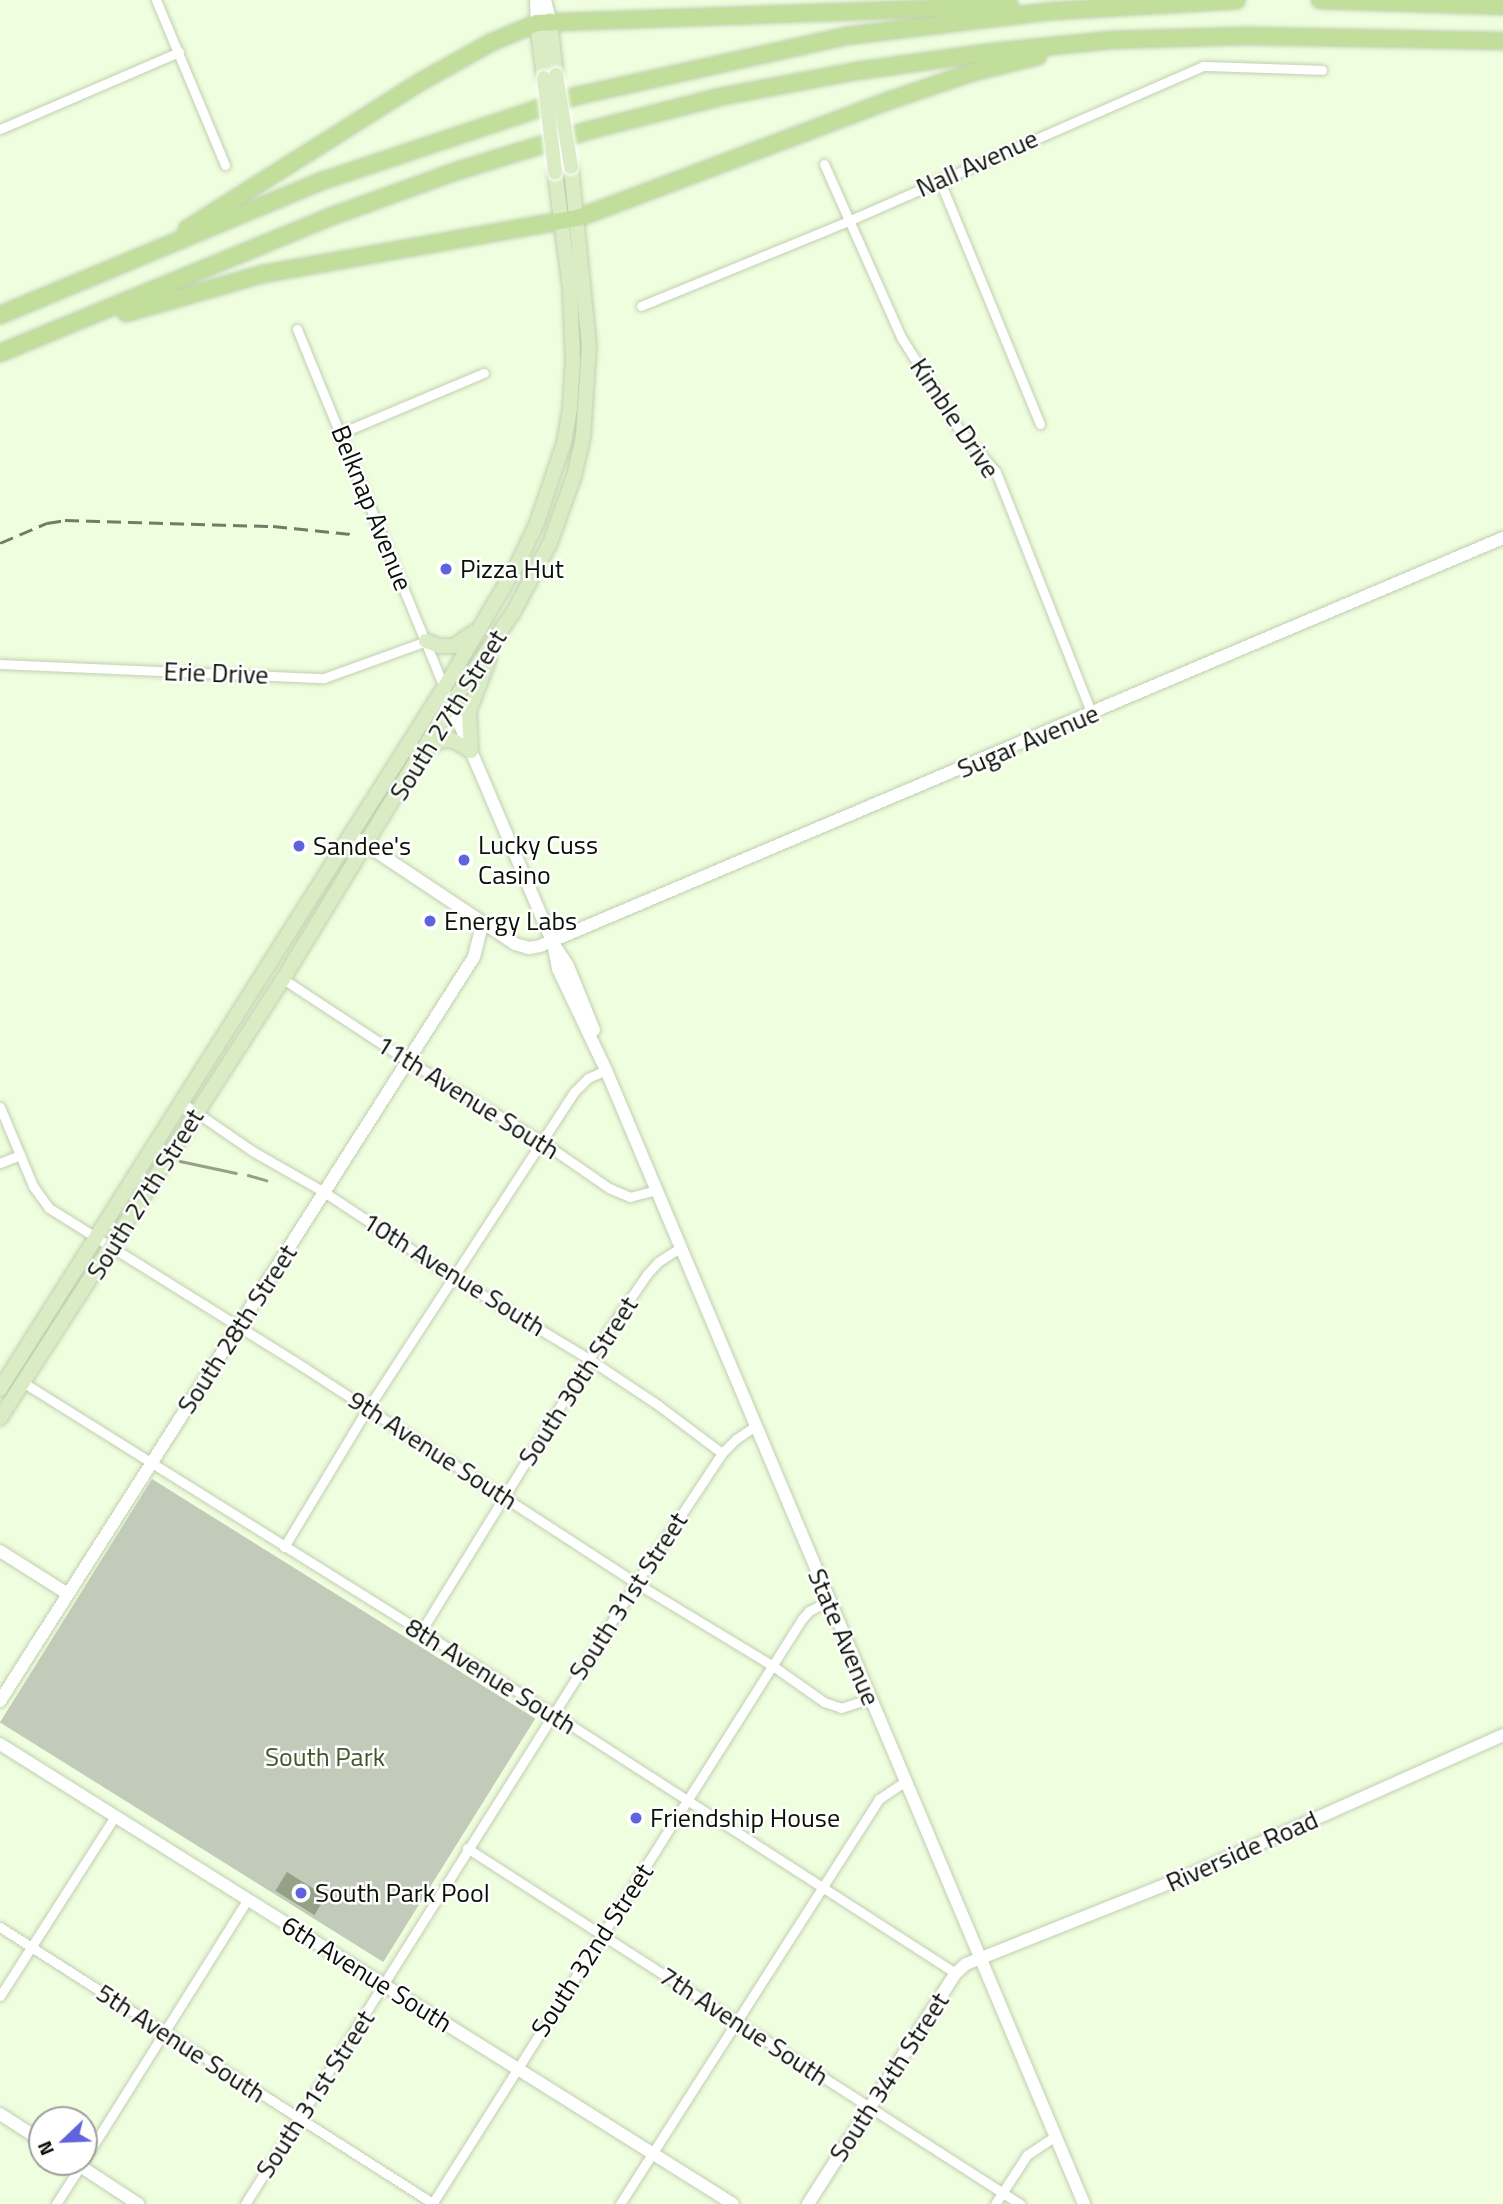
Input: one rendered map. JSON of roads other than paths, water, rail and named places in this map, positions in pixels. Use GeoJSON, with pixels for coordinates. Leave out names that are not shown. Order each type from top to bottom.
{"type":"FeatureCollection","features":[{"type":"Feature","properties":{"kind":"highway"},"geometry":{"type":"LineString","coordinates":[[0,315],[325,180],[576,96],[846,36],[1054,11],[1237,0]]}},
{"type":"Feature","properties":{"kind":"highway"},"geometry":{"type":"LineString","coordinates":[[1320,0],[1503,6]]}},
{"type":"Feature","properties":{"kind":"highway"},"geometry":{"type":"LineString","coordinates":[[22,307],[183,231],[249,192],[422,80],[490,43],[544,22],[975,7],[1026,6],[1054,11]]}},
{"type":"Feature","properties":{"kind":"highway"},"geometry":{"type":"LineString","coordinates":[[0,354],[163,301],[263,274],[578,218],[769,144],[970,73],[1031,57],[1244,36]]}},
{"type":"Feature","properties":{"kind":"highway"},"geometry":{"type":"LineString","coordinates":[[0,354],[338,214],[457,171],[613,124],[719,97],[898,65],[1111,40],[1244,36],[1503,41]]}},
{"type":"Feature","properties":{"kind":"main road"},"geometry":{"type":"LineString","coordinates":[[544,22],[550,77]]}},
{"type":"Feature","properties":{"kind":"main road","name":"South 27th Street"},"geometry":{"type":"LineString","coordinates":[[0,1418],[283,979],[451,704],[502,629],[550,542],[574,476],[583,438],[589,345],[571,167],[550,77]]}},
{"type":"Feature","properties":{"kind":"main road","name":"South 27th Street"},"geometry":{"type":"LineString","coordinates":[[0,1389],[5,1371],[96,1237],[444,687],[537,523],[554,480],[570,409],[573,331],[555,172],[550,77]]}},
{"type":"Feature","properties":{"kind":"main road"},"geometry":{"type":"LineString","coordinates":[[426,641],[439,646],[454,646],[482,624]]}},
{"type":"Feature","properties":{"kind":"main road"},"geometry":{"type":"LineString","coordinates":[[471,751],[470,711],[502,629]]}},
{"type":"Feature","properties":{"kind":"main road"},"geometry":{"type":"LineString","coordinates":[[421,755],[444,739],[461,743],[471,751]]}},
{"type":"Feature","properties":{"kind":"street"},"geometry":{"type":"LineString","coordinates":[[156,0],[225,165]]}},
{"type":"Feature","properties":{"kind":"street"},"geometry":{"type":"LineString","coordinates":[[536,0],[544,22]]}},
{"type":"Feature","properties":{"kind":"street"},"geometry":{"type":"LineString","coordinates":[[544,22],[545,0]]}},
{"type":"Feature","properties":{"kind":"street"},"geometry":{"type":"LineString","coordinates":[[0,129],[179,52]]}},
{"type":"Feature","properties":{"kind":"street","name":"Nall Avenue"},"geometry":{"type":"LineString","coordinates":[[641,306],[848,221],[939,178],[1203,66],[1322,70]]}},
{"type":"Feature","properties":{"kind":"street","name":"Kimble Drive"},"geometry":{"type":"LineString","coordinates":[[824,164],[901,337],[958,428],[996,472],[1092,714]]}},
{"type":"Feature","properties":{"kind":"street"},"geometry":{"type":"LineString","coordinates":[[939,178],[1040,424]]}},
{"type":"Feature","properties":{"kind":"street","name":"Belknap Avenue"},"geometry":{"type":"LineString","coordinates":[[297,329],[444,687]]}},
{"type":"Feature","properties":{"kind":"street"},"geometry":{"type":"LineString","coordinates":[[341,433],[484,373]]}},
{"type":"Feature","properties":{"kind":"street","name":"Sugar Avenue"},"geometry":{"type":"LineString","coordinates":[[552,943],[1503,538]]}},
{"type":"Feature","properties":{"kind":"street","name":"Erie Drive"},"geometry":{"type":"LineString","coordinates":[[0,664],[324,678],[426,641]]}},
{"type":"Feature","properties":{"kind":"street","name":"State Avenue"},"geometry":{"type":"LineString","coordinates":[[444,687],[552,943],[564,958],[582,998],[606,1070],[1084,2204]]}},
{"type":"Feature","properties":{"kind":"street"},"geometry":{"type":"LineString","coordinates":[[350,834],[505,937],[529,948],[552,943]]}},
{"type":"Feature","properties":{"kind":"street","name":"South 28th Street"},"geometry":{"type":"LineString","coordinates":[[474,957],[483,922]]}},
{"type":"Feature","properties":{"kind":"street","name":"South 28th Street"},"geometry":{"type":"LineString","coordinates":[[0,1701],[474,957],[488,944],[505,937]]}},
{"type":"Feature","properties":{"kind":"street","name":"11th Avenue South"},"geometry":{"type":"LineString","coordinates":[[283,979],[408,1061],[541,1141],[621,1195],[640,1197],[657,1190]]}},
{"type":"Feature","properties":{"kind":"street"},"geometry":{"type":"LineString","coordinates":[[284,1548],[368,1408],[541,1141],[580,1085],[606,1070]]}},
{"type":"Feature","properties":{"kind":"street","name":"10th Avenue South"},"geometry":{"type":"LineString","coordinates":[[181,1102],[195,1114],[324,1192],[453,1277],[589,1359],[658,1405],[722,1454]]}},
{"type":"Feature","properties":{"kind":"street","name":"9th Avenue South"},"geometry":{"type":"LineString","coordinates":[[0,1107],[40,1199],[49,1208],[368,1408],[636,1583],[835,1706],[841,1708],[871,1699]]}},
{"type":"Feature","properties":{"kind":"street"},"geometry":{"type":"LineString","coordinates":[[0,1163],[20,1155]]}},
{"type":"Feature","properties":{"kind":"street","name":"South 30th Street"},"geometry":{"type":"LineString","coordinates":[[420,1633],[589,1359],[647,1274],[658,1262],[681,1247]]}},
{"type":"Feature","properties":{"kind":"street","name":"8th Avenue South"},"geometry":{"type":"LineString","coordinates":[[24,1383],[150,1465],[690,1800],[956,1973]]}},
{"type":"Feature","properties":{"kind":"street","name":"South 31st Street"},"geometry":{"type":"LineString","coordinates":[[245,2204],[385,1986],[467,1848],[636,1583],[722,1454],[736,1438],[755,1426]]}},
{"type":"Feature","properties":{"kind":"street"},"geometry":{"type":"LineString","coordinates":[[0,1551],[68,1594]]}},
{"type":"Feature","properties":{"kind":"street","name":"South 32nd Street"},"geometry":{"type":"LineString","coordinates":[[433,2204],[601,1933],[690,1800],[809,1611],[829,1601]]}},
{"type":"Feature","properties":{"kind":"street","name":"Riverside Road"},"geometry":{"type":"LineString","coordinates":[[979,1958],[1180,1879],[1503,1735]]}},
{"type":"Feature","properties":{"kind":"street","name":"6th Avenue South"},"geometry":{"type":"LineString","coordinates":[[0,1744],[733,2204]]}},
{"type":"Feature","properties":{"kind":"street"},"geometry":{"type":"LineString","coordinates":[[620,2204],[879,1798],[906,1781]]}},
{"type":"Feature","properties":{"kind":"street"},"geometry":{"type":"LineString","coordinates":[[0,1996],[115,1816]]}},
{"type":"Feature","properties":{"kind":"street","name":"7th Avenue South"},"geometry":{"type":"LineString","coordinates":[[467,1848],[1020,2204]]}},
{"type":"Feature","properties":{"kind":"street"},"geometry":{"type":"LineString","coordinates":[[98,2134],[248,1899]]}},
{"type":"Feature","properties":{"kind":"street","name":"5th Avenue South"},"geometry":{"type":"LineString","coordinates":[[0,1927],[433,2204]]}},
{"type":"Feature","properties":{"kind":"street","name":"South 34th Street"},"geometry":{"type":"LineString","coordinates":[[808,2204],[868,2106],[956,1973],[979,1958]]}},
{"type":"Feature","properties":{"kind":"street"},"geometry":{"type":"LineString","coordinates":[[0,2114],[28,2132]]}},
{"type":"Feature","properties":{"kind":"street"},"geometry":{"type":"LineString","coordinates":[[995,2204],[1027,2155],[1055,2136]]}},
{"type":"Feature","properties":{"kind":"street"},"geometry":{"type":"LineString","coordinates":[[98,2175],[138,2204]]}},
{"type":"Feature","properties":{"kind":"street"},"geometry":{"type":"LineString","coordinates":[[56,2204],[72,2176]]}},
{"type":"Feature","properties":{"kind":"waterway"},"geometry":{"type":"LineString","coordinates":[[180,1161],[236,1173]]}},
{"type":"Feature","properties":{"kind":"waterway"},"geometry":{"type":"LineString","coordinates":[[248,1175],[266,1180]]}},
{"type":"Feature","properties":{"kind":"railway"},"geometry":{"type":"LineString","coordinates":[[0,543],[47,523],[65,520],[273,526],[351,534]]}},
{"type":"Feature","properties":{"kind":"place","name":"Pizza Hut"},"geometry":{"type":"Point","coordinates":[446,569]}},
{"type":"Feature","properties":{"kind":"place","name":"Sandee's"},"geometry":{"type":"Point","coordinates":[299,846]}},
{"type":"Feature","properties":{"kind":"place","name":"Lucky Cuss Casino"},"geometry":{"type":"Point","coordinates":[464,860]}},
{"type":"Feature","properties":{"kind":"place","name":"Energy Labs"},"geometry":{"type":"Point","coordinates":[430,921]}},
{"type":"Feature","properties":{"kind":"place","name":"Friendship House"},"geometry":{"type":"Point","coordinates":[636,1818]}},
{"type":"Feature","properties":{"kind":"place","name":"South Park Pool"},"geometry":{"type":"Point","coordinates":[301,1893]}},
{"type":"Feature","properties":{"kind":"park label","name":"South Park"},"geometry":{"type":"Point","coordinates":[325,1757]}}]}
